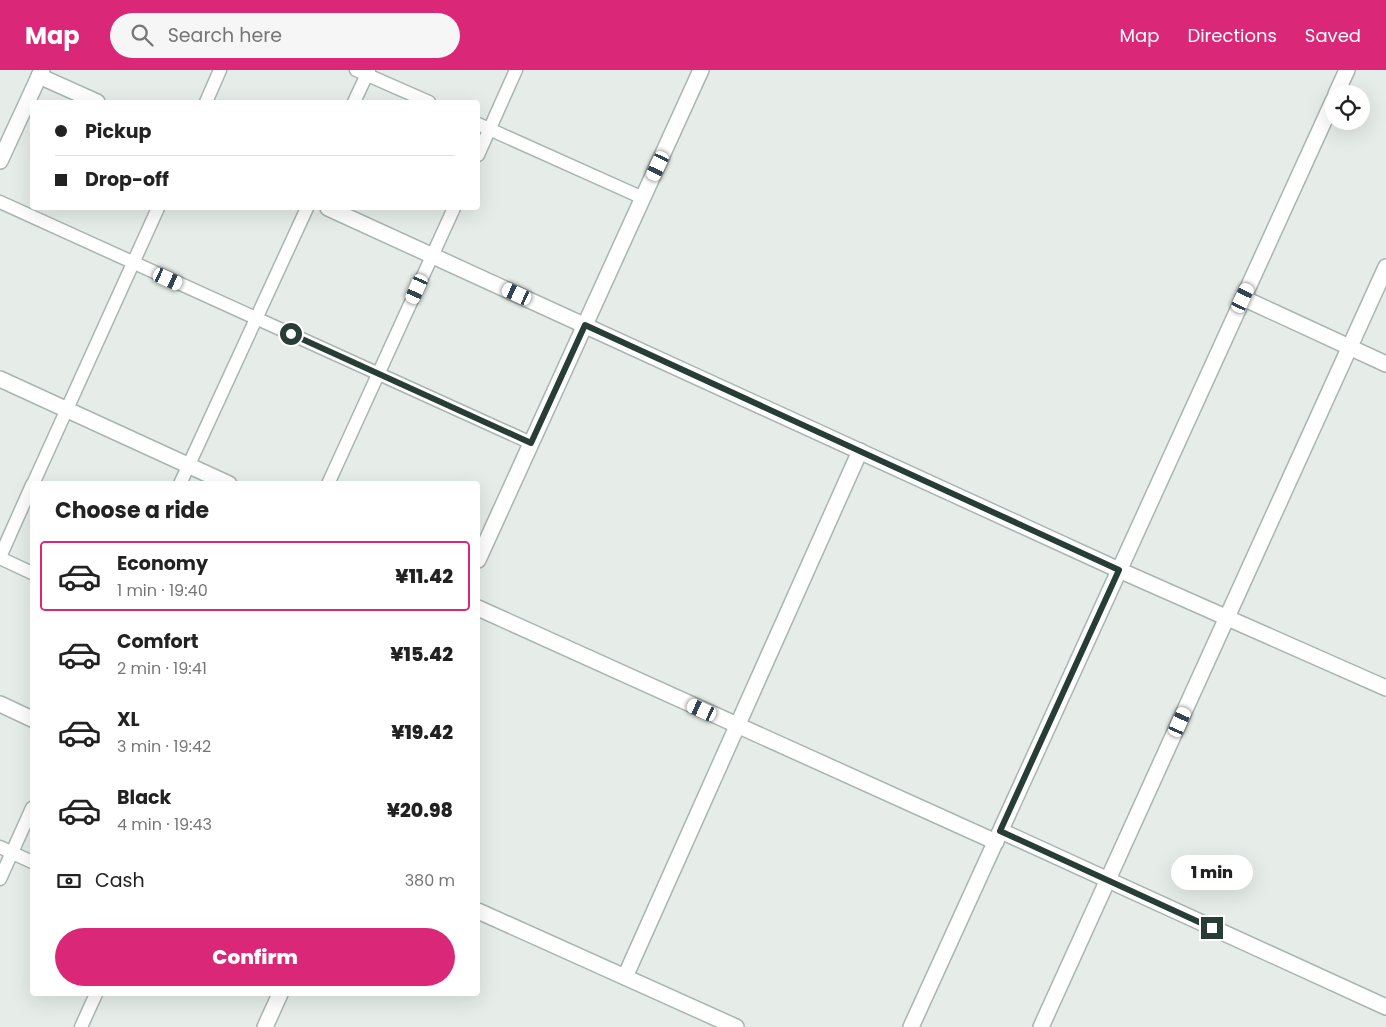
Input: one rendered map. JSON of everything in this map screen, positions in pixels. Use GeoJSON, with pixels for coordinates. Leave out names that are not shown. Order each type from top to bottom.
{"type":"FeatureCollection","features":[{"type":"Feature","properties":{"kind":"street"},"geometry":{"type":"LineString","coordinates":[[480,556],[701,70]]}},
{"type":"Feature","properties":{"kind":"street"},"geometry":{"type":"LineString","coordinates":[[1340,85],[1347,70]]}},
{"type":"Feature","properties":{"kind":"street"},"geometry":{"type":"LineString","coordinates":[[0,161],[4,141],[40,73],[94,100]]}},
{"type":"Feature","properties":{"kind":"street"},"geometry":{"type":"LineString","coordinates":[[911,1027],[1325,119]]}},
{"type":"Feature","properties":{"kind":"street"},"geometry":{"type":"LineString","coordinates":[[332,210],[1119,570],[1386,688]]}},
{"type":"Feature","properties":{"kind":"street"},"geometry":{"type":"LineString","coordinates":[[1041,1027],[1386,267]]}},
{"type":"Feature","properties":{"kind":"street"},"geometry":{"type":"LineString","coordinates":[[1243,298],[1386,364]]}},
{"type":"Feature","properties":{"kind":"street"},"geometry":{"type":"LineString","coordinates":[[0,379],[223,481]]}},
{"type":"Feature","properties":{"kind":"street"},"geometry":{"type":"LineString","coordinates":[[625,977],[860,451]]}},
{"type":"Feature","properties":{"kind":"street"},"geometry":{"type":"LineString","coordinates":[[480,609],[737,725],[998,837],[1108,880],[1386,1007]]}},
{"type":"Feature","properties":{"kind":"street"},"geometry":{"type":"LineString","coordinates":[[0,704],[30,718]]}},
{"type":"Feature","properties":{"kind":"street"},"geometry":{"type":"LineString","coordinates":[[480,912],[736,1027]]}},
{"type":"Feature","properties":{"kind":"street"},"geometry":{"type":"LineString","coordinates":[[265,1027],[279,996]]}},
{"type":"Feature","properties":{"kind":"lane"},"geometry":{"type":"LineString","coordinates":[[207,100],[220,70]]}},
{"type":"Feature","properties":{"kind":"lane"},"geometry":{"type":"LineString","coordinates":[[480,144],[483,127],[516,70]]}},
{"type":"Feature","properties":{"kind":"lane"},"geometry":{"type":"LineString","coordinates":[[355,100],[364,72],[425,100]]}},
{"type":"Feature","properties":{"kind":"lane"},"geometry":{"type":"LineString","coordinates":[[483,127],[643,198]]}},
{"type":"Feature","properties":{"kind":"lane"},"geometry":{"type":"LineString","coordinates":[[0,202],[531,443]]}},
{"type":"Feature","properties":{"kind":"lane"},"geometry":{"type":"LineString","coordinates":[[34,481],[157,210]]}},
{"type":"Feature","properties":{"kind":"lane"},"geometry":{"type":"LineString","coordinates":[[181,481],[306,210]]}},
{"type":"Feature","properties":{"kind":"lane"},"geometry":{"type":"LineString","coordinates":[[329,481],[453,210]]}},
{"type":"Feature","properties":{"kind":"lane"},"geometry":{"type":"LineString","coordinates":[[30,491],[0,557],[30,572]]}},
{"type":"Feature","properties":{"kind":"lane"},"geometry":{"type":"LineString","coordinates":[[0,879],[6,850],[30,811]]}},
{"type":"Feature","properties":{"kind":"lane"},"geometry":{"type":"LineString","coordinates":[[6,850],[30,861]]}},
{"type":"Feature","properties":{"kind":"lane"},"geometry":{"type":"LineString","coordinates":[[81,1027],[95,996]]}},
{"type":"Feature","properties":{"kind":"route"},"geometry":{"type":"LineString","coordinates":[[291,334],[531,443],[585,325],[1119,570],[1000,831],[1212,928]]}}]}
